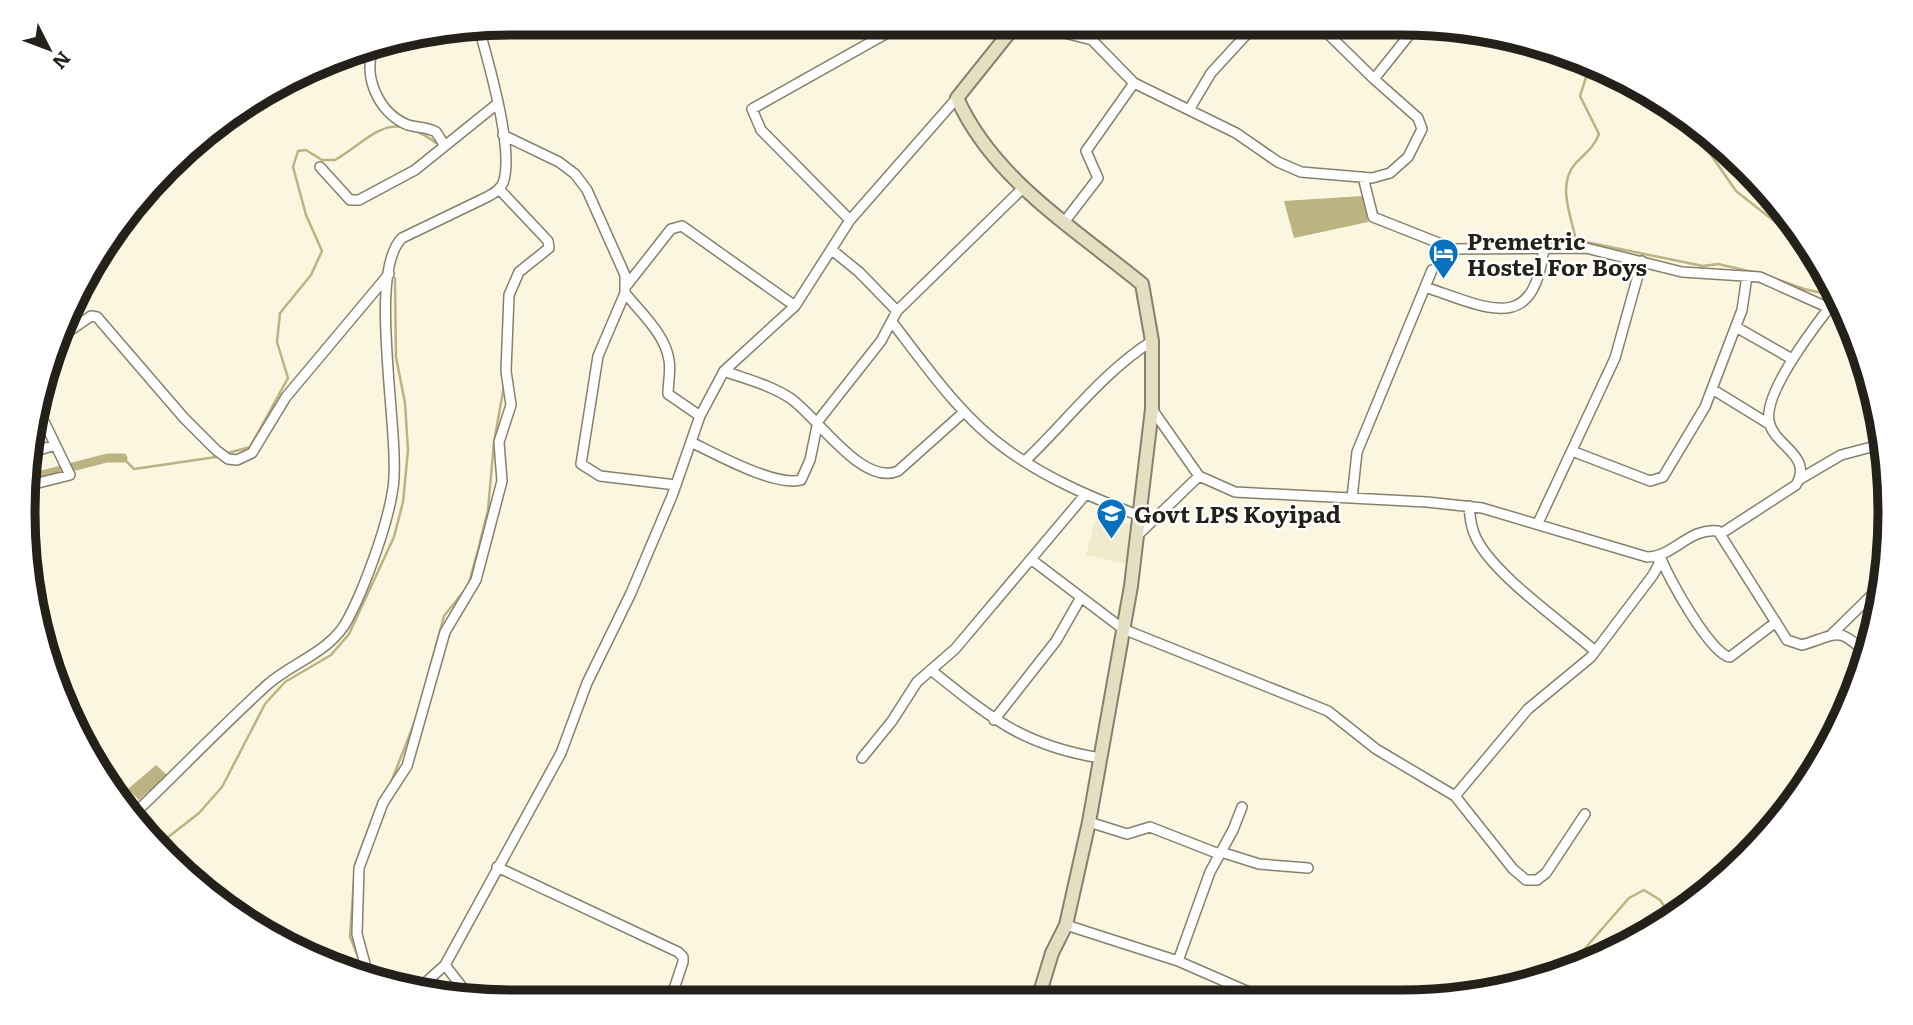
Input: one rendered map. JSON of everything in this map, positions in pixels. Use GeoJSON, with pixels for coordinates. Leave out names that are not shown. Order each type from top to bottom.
{"type":"FeatureCollection","features":[{"type":"Feature","properties":{"kind":"street"},"geometry":{"type":"LineString","coordinates":[[850,220],[761,130],[752,109],[884,35]]}},
{"type":"Feature","properties":{"kind":"street"},"geometry":{"type":"LineString","coordinates":[[425,982],[445,965],[561,753],[587,683],[631,593],[676,485],[700,416],[724,371],[795,306],[850,220],[957,98],[1007,35]]}},
{"type":"Feature","properties":{"kind":"street"},"geometry":{"type":"LineString","coordinates":[[1073,35],[1092,40],[1134,83],[1236,133],[1290,169],[1363,177],[1380,176],[1399,167],[1422,129],[1418,118],[1329,35]]}},
{"type":"Feature","properties":{"kind":"street"},"geometry":{"type":"LineString","coordinates":[[1189,110],[1212,73],[1246,35]]}},
{"type":"Feature","properties":{"kind":"street"},"geometry":{"type":"LineString","coordinates":[[1374,79],[1409,35]]}},
{"type":"Feature","properties":{"kind":"street"},"geometry":{"type":"LineString","coordinates":[[138,808],[270,683],[327,644],[348,619],[379,538],[393,489],[395,453],[384,318],[393,250],[402,238],[499,189],[504,171],[503,135],[481,36]]}},
{"type":"Feature","properties":{"kind":"street"},"geometry":{"type":"LineString","coordinates":[[370,57],[369,71],[383,106],[408,125],[431,129],[445,146]]}},
{"type":"Feature","properties":{"kind":"street"},"geometry":{"type":"LineString","coordinates":[[1065,221],[1098,178],[1086,151],[1134,83]]}},
{"type":"Feature","properties":{"kind":"street"},"geometry":{"type":"LineString","coordinates":[[957,98],[971,129],[1023,188],[1142,284],[1152,341],[1152,409],[1124,629],[1089,822],[1066,925],[1052,953],[1041,990]]}},
{"type":"Feature","properties":{"kind":"street"},"geometry":{"type":"LineString","coordinates":[[320,167],[351,200],[359,200],[415,170],[497,104]]}},
{"type":"Feature","properties":{"kind":"street"},"geometry":{"type":"LineString","coordinates":[[503,135],[559,162],[575,174],[587,190],[602,222],[626,289],[667,352],[670,366],[668,394],[700,416]]}},
{"type":"Feature","properties":{"kind":"street"},"geometry":{"type":"LineString","coordinates":[[1363,177],[1370,212],[1386,224],[1454,249],[1586,248],[1682,272],[1747,276],[1778,283],[1829,307],[1792,359],[1773,400],[1769,424]]}},
{"type":"Feature","properties":{"kind":"street"},"geometry":{"type":"LineString","coordinates":[[691,442],[745,467],[795,481],[805,476],[818,421],[892,322],[897,311],[1023,188]]}},
{"type":"Feature","properties":{"kind":"street"},"geometry":{"type":"LineString","coordinates":[[366,967],[357,934],[359,868],[383,803],[407,766],[445,632],[477,580],[502,481],[499,442],[511,405],[506,371],[509,295],[519,272],[549,248],[548,241],[499,189]]}},
{"type":"Feature","properties":{"kind":"street"},"geometry":{"type":"LineString","coordinates":[[676,485],[600,476],[581,464],[598,356],[626,289],[671,229],[682,226],[795,306]]}},
{"type":"Feature","properties":{"kind":"street"},"geometry":{"type":"LineString","coordinates":[[1425,288],[1497,309],[1518,306],[1528,299],[1539,279],[1544,247]]}},
{"type":"Feature","properties":{"kind":"street"},"geometry":{"type":"LineString","coordinates":[[832,250],[859,272],[897,311]]}},
{"type":"Feature","properties":{"kind":"street"},"geometry":{"type":"LineString","coordinates":[[1538,523],[1615,358],[1642,261]]}},
{"type":"Feature","properties":{"kind":"street"},"geometry":{"type":"LineString","coordinates":[[1352,498],[1357,452],[1432,270]]}},
{"type":"Feature","properties":{"kind":"street"},"geometry":{"type":"LineString","coordinates":[[71,331],[92,316],[97,317],[184,418],[216,450],[228,459],[237,460],[252,453],[286,397],[390,273]]}},
{"type":"Feature","properties":{"kind":"street"},"geometry":{"type":"LineString","coordinates":[[1572,452],[1650,481],[1660,480],[1705,407],[1736,327],[1747,276]]}},
{"type":"Feature","properties":{"kind":"street"},"geometry":{"type":"LineString","coordinates":[[892,322],[964,412],[1007,450],[1085,495],[1140,516]]}},
{"type":"Feature","properties":{"kind":"street"},"geometry":{"type":"LineString","coordinates":[[1736,327],[1792,359]]}},
{"type":"Feature","properties":{"kind":"street"},"geometry":{"type":"LineString","coordinates":[[1025,461],[1101,379],[1152,341]]}},
{"type":"Feature","properties":{"kind":"street"},"geometry":{"type":"LineString","coordinates":[[724,371],[775,389],[818,421],[853,458],[878,471],[893,473],[964,412]]}},
{"type":"Feature","properties":{"kind":"street"},"geometry":{"type":"LineString","coordinates":[[1712,389],[1769,424],[1800,463],[1800,479]]}},
{"type":"Feature","properties":{"kind":"street"},"geometry":{"type":"LineString","coordinates":[[1152,409],[1199,476],[1235,492],[1469,506],[1538,523],[1647,557],[1659,555],[1698,532],[1711,530],[1722,533],[1787,640],[1798,645],[1832,634],[1871,596]]}},
{"type":"Feature","properties":{"kind":"street"},"geometry":{"type":"LineString","coordinates":[[36,484],[70,475],[44,421]]}},
{"type":"Feature","properties":{"kind":"street"},"geometry":{"type":"LineString","coordinates":[[39,450],[55,445]]}},
{"type":"Feature","properties":{"kind":"street"},"geometry":{"type":"LineString","coordinates":[[1722,533],[1796,485],[1800,479],[1841,455],[1873,447]]}},
{"type":"Feature","properties":{"kind":"street"},"geometry":{"type":"LineString","coordinates":[[1137,536],[1199,476]]}},
{"type":"Feature","properties":{"kind":"street"},"geometry":{"type":"LineString","coordinates":[[862,758],[892,721],[918,682],[955,649],[1085,495]]}},
{"type":"Feature","properties":{"kind":"street"},"geometry":{"type":"LineString","coordinates":[[1469,506],[1470,524],[1475,537],[1492,561],[1595,651]]}},
{"type":"Feature","properties":{"kind":"street"},"geometry":{"type":"LineString","coordinates":[[1455,796],[1528,709],[1578,670],[1595,651],[1653,575],[1659,564],[1659,555]]}},
{"type":"Feature","properties":{"kind":"street"},"geometry":{"type":"LineString","coordinates":[[1659,555],[1686,605],[1719,654],[1730,657],[1776,622]]}},
{"type":"Feature","properties":{"kind":"street"},"geometry":{"type":"LineString","coordinates":[[1032,560],[1080,599],[1124,629],[1328,711],[1376,749],[1455,796],[1513,869],[1526,880],[1537,880],[1546,873],[1585,814]]}},
{"type":"Feature","properties":{"kind":"street"},"geometry":{"type":"LineString","coordinates":[[994,720],[1056,641],[1080,599]]}},
{"type":"Feature","properties":{"kind":"street"},"geometry":{"type":"LineString","coordinates":[[1832,634],[1849,638],[1859,647]]}},
{"type":"Feature","properties":{"kind":"street"},"geometry":{"type":"LineString","coordinates":[[931,670],[994,720],[1045,747],[1100,758]]}},
{"type":"Feature","properties":{"kind":"street"},"geometry":{"type":"LineString","coordinates":[[1178,961],[1192,915],[1242,807]]}},
{"type":"Feature","properties":{"kind":"street"},"geometry":{"type":"LineString","coordinates":[[1089,822],[1127,834],[1150,827],[1220,853],[1259,864],[1308,868]]}},
{"type":"Feature","properties":{"kind":"street"},"geometry":{"type":"LineString","coordinates":[[497,867],[678,952],[683,957],[683,962],[674,990]]}},
{"type":"Feature","properties":{"kind":"street"},"geometry":{"type":"LineString","coordinates":[[1066,925],[1178,961],[1244,990]]}},
{"type":"Feature","properties":{"kind":"street"},"geometry":{"type":"LineString","coordinates":[[445,965],[462,987]]}},
{"type":"Feature","properties":{"kind":"shaded area"},"geometry":{"type":"Polygon","coordinates":[[[1363,196],[1368,222],[1294,238],[1284,201],[1363,196]]]}},
{"type":"Feature","properties":{"kind":"shaded area","name":"Govt LPS Koyipad"},"geometry":{"type":"Polygon","coordinates":[[[1097,513],[1136,526],[1125,564],[1086,555],[1097,513]]]}},
{"type":"Feature","properties":{"kind":"shaded area"},"geometry":{"type":"Polygon","coordinates":[[[156,765],[167,775],[139,800],[128,789],[156,765]]]}},
{"type":"Feature","properties":{"kind":"waterway"},"geometry":{"type":"LineString","coordinates":[[1587,73],[1580,96],[1599,134],[1592,147],[1575,164],[1567,181],[1567,201],[1576,240],[1703,266],[1718,264],[1757,273]]}},
{"type":"Feature","properties":{"kind":"waterway"},"geometry":{"type":"LineString","coordinates":[[228,453],[250,447],[288,378],[277,342],[280,313],[311,275],[322,251],[306,215],[293,167],[298,151],[306,150],[322,160],[335,160],[382,129],[393,127],[420,133],[436,143]]}},
{"type":"Feature","properties":{"kind":"waterway"},"geometry":{"type":"LineString","coordinates":[[1703,144],[1736,191],[1785,229]]}},
{"type":"Feature","properties":{"kind":"waterway"},"geometry":{"type":"LineString","coordinates":[[1763,274],[1825,294]]}},
{"type":"Feature","properties":{"kind":"waterway"},"geometry":{"type":"LineString","coordinates":[[172,847],[167,838],[199,813],[222,787],[265,704],[285,682],[331,655],[349,634],[394,537],[403,502],[408,450],[405,403],[396,357],[395,278]]}},
{"type":"Feature","properties":{"kind":"waterway"},"geometry":{"type":"LineString","coordinates":[[426,683],[444,616],[468,586],[478,550],[488,510],[494,442],[504,386]]}},
{"type":"Feature","properties":{"kind":"waterway"},"geometry":{"type":"LineString","coordinates":[[123,458],[134,469],[216,457]]}},
{"type":"Feature","properties":{"kind":"waterway"},"geometry":{"type":"LineString","coordinates":[[36,476],[107,458],[123,458]]}},
{"type":"Feature","properties":{"kind":"waterway"},"geometry":{"type":"LineString","coordinates":[[390,785],[417,716]]}},
{"type":"Feature","properties":{"kind":"waterway"},"geometry":{"type":"LineString","coordinates":[[361,964],[350,937],[355,865],[376,809]]}},
{"type":"Feature","properties":{"kind":"waterway"},"geometry":{"type":"LineString","coordinates":[[1579,956],[1629,898],[1644,890],[1660,900],[1667,910]]}},
{"type":"Feature","properties":{"kind":"waterway"},"geometry":{"type":"LineString","coordinates":[[1524,971],[1536,970]]}},
{"type":"Feature","properties":{"kind":"place","name":"Premetric Hostel For Boys"},"geometry":{"type":"Point","coordinates":[1444,280]}},
{"type":"Feature","properties":{"kind":"place","name":"Govt LPS Koyipad"},"geometry":{"type":"Point","coordinates":[1111,540]}}]}
